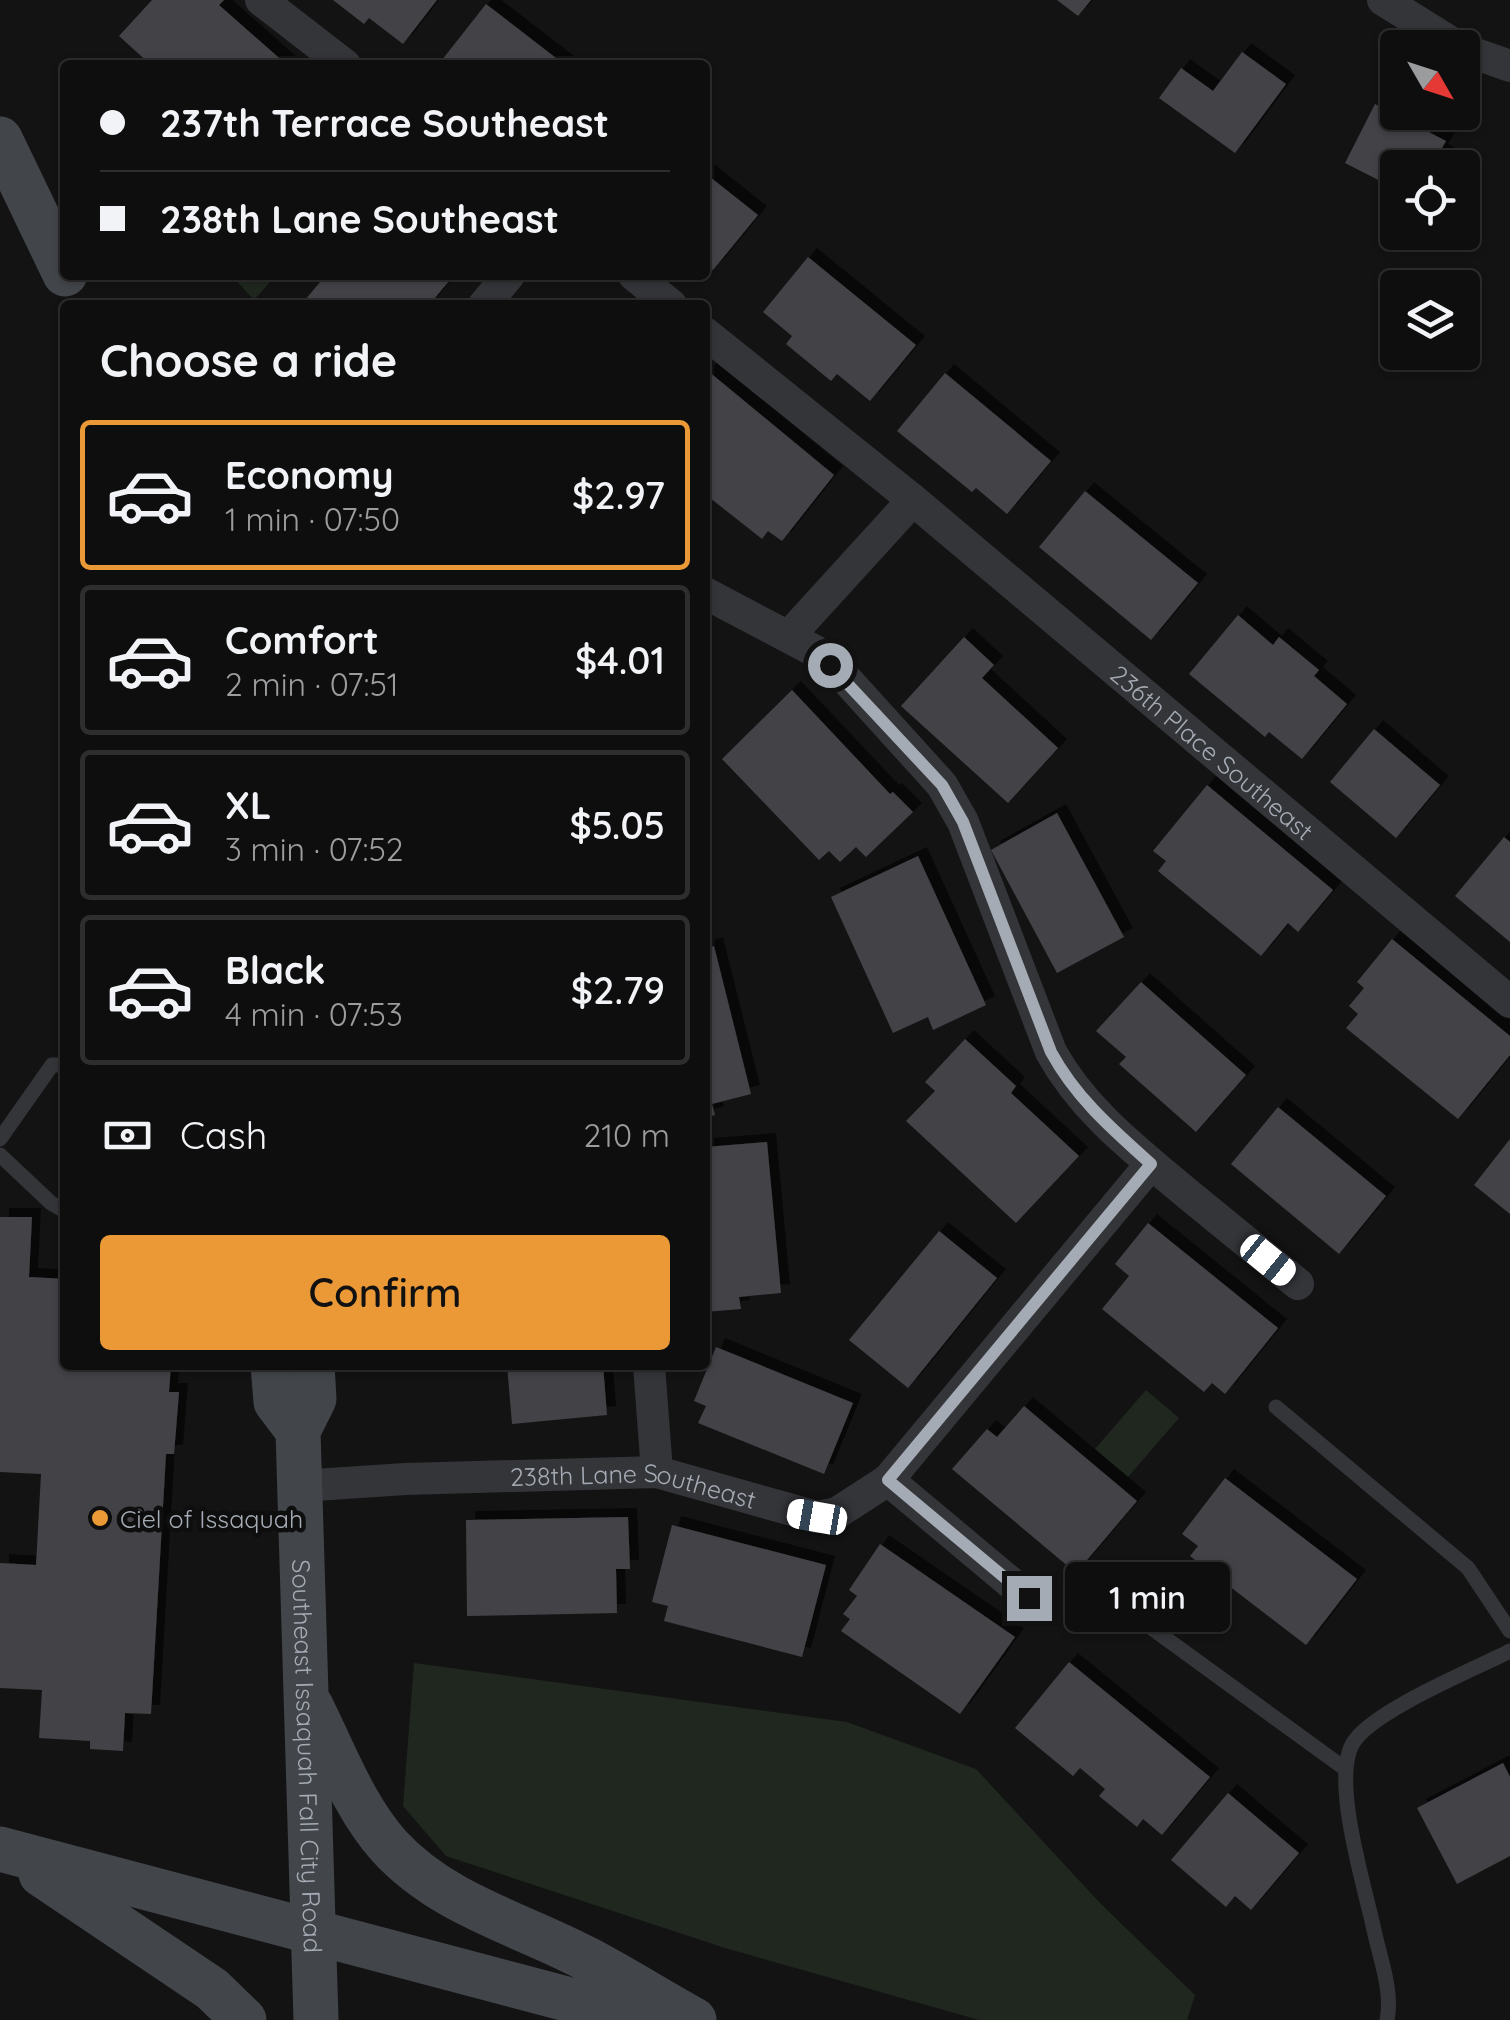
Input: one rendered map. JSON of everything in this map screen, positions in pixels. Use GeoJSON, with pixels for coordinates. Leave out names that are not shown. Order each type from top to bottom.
{"type":"FeatureCollection","features":[{"type":"Feature","properties":{"kind":"main road"},"geometry":{"type":"LineString","coordinates":[[0,139],[60,264]]}},
{"type":"Feature","properties":{"kind":"main road","name":"Southeast Issaquah Fall City Road"},"geometry":{"type":"LineString","coordinates":[[273,1370],[276,1402],[298,1430]]}},
{"type":"Feature","properties":{"kind":"main road","name":"Southeast Issaquah Fall City Road"},"geometry":{"type":"LineString","coordinates":[[312,1370],[314,1399],[298,1430],[316,2020]]}},
{"type":"Feature","properties":{"kind":"main road"},"geometry":{"type":"LineString","coordinates":[[305,1695],[363,1809],[386,1843],[412,1869],[450,1896],[586,1958],[694,2020]]}},
{"type":"Feature","properties":{"kind":"main road"},"geometry":{"type":"LineString","coordinates":[[5,1851],[646,2020]]}},
{"type":"Feature","properties":{"kind":"main road"},"geometry":{"type":"LineString","coordinates":[[5,1851],[190,1973],[244,2020]]}},
{"type":"Feature","properties":{"kind":"street"},"geometry":{"type":"LineString","coordinates":[[261,0],[339,60]]}},
{"type":"Feature","properties":{"kind":"street"},"geometry":{"type":"LineString","coordinates":[[1383,0],[1429,30]]}},
{"type":"Feature","properties":{"kind":"street"},"geometry":{"type":"LineString","coordinates":[[1480,55],[1510,66]]}},
{"type":"Feature","properties":{"kind":"street"},"geometry":{"type":"LineString","coordinates":[[488,300],[504,280]]}},
{"type":"Feature","properties":{"kind":"street"},"geometry":{"type":"LineString","coordinates":[[640,280],[665,300]]}},
{"type":"Feature","properties":{"kind":"street","name":"236th Place Southeast"},"geometry":{"type":"LineString","coordinates":[[710,336],[913,500],[1510,1002]]}},
{"type":"Feature","properties":{"kind":"street"},"geometry":{"type":"LineString","coordinates":[[789,636],[913,500]]}},
{"type":"Feature","properties":{"kind":"street"},"geometry":{"type":"LineString","coordinates":[[710,596],[815,652],[846,678],[942,785],[963,822],[1051,1052],[1067,1081],[1098,1116],[1151,1164],[1298,1284]]}},
{"type":"Feature","properties":{"kind":"street","name":"238th Lane Southeast"},"geometry":{"type":"LineString","coordinates":[[300,1486],[656,1472],[817,1517],[837,1514],[888,1480],[1151,1164]]}},
{"type":"Feature","properties":{"kind":"street"},"geometry":{"type":"LineString","coordinates":[[650,1370],[656,1472]]}},
{"type":"Feature","properties":{"kind":"street"},"geometry":{"type":"LineString","coordinates":[[888,1480],[1029,1598]]}},
{"type":"Feature","properties":{"kind":"lane"},"geometry":{"type":"LineString","coordinates":[[0,1138],[52,1065],[60,1065]]}},
{"type":"Feature","properties":{"kind":"lane"},"geometry":{"type":"LineString","coordinates":[[0,1155],[60,1208]]}},
{"type":"Feature","properties":{"kind":"lane"},"geometry":{"type":"LineString","coordinates":[[1276,1407],[1468,1568],[1510,1631]]}},
{"type":"Feature","properties":{"kind":"lane"},"geometry":{"type":"LineString","coordinates":[[1146,1624],[1344,1768]]}},
{"type":"Feature","properties":{"kind":"lane"},"geometry":{"type":"LineString","coordinates":[[1386,2020],[1389,2009],[1384,1976],[1347,1802],[1344,1768],[1353,1742],[1373,1721],[1510,1652]]}},
{"type":"Feature","properties":{"kind":"shaded area"},"geometry":{"type":"Polygon","coordinates":[[[236,280],[272,280],[254,300],[236,280]]]}},
{"type":"Feature","properties":{"kind":"shaded area"},"geometry":{"type":"Polygon","coordinates":[[[1146,1390],[1179,1418],[1128,1477],[1095,1449],[1146,1390]]]}},
{"type":"Feature","properties":{"kind":"shaded area"},"geometry":{"type":"Polygon","coordinates":[[[414,1663],[847,1722],[976,1769],[1101,1904],[1195,1995],[1187,2020],[979,2020],[725,1948],[446,1856],[403,1806],[414,1663]]]}},
{"type":"Feature","properties":{"kind":"building"},"geometry":{"type":"Polygon","coordinates":[[[152,0],[224,0],[219,5],[281,60],[145,60],[119,36],[152,0]]]}},
{"type":"Feature","properties":{"kind":"building"},"geometry":{"type":"Polygon","coordinates":[[[333,0],[437,0],[403,44],[369,18],[364,24],[333,0]]]}},
{"type":"Feature","properties":{"kind":"building"},"geometry":{"type":"Polygon","coordinates":[[[1057,0],[1091,0],[1078,16],[1057,0]]]}},
{"type":"Feature","properties":{"kind":"building"},"geometry":{"type":"Polygon","coordinates":[[[486,4],[559,60],[442,60],[486,4]]]}},
{"type":"Feature","properties":{"kind":"building"},"geometry":{"type":"Polygon","coordinates":[[[1242,52],[1286,84],[1235,153],[1159,98],[1181,68],[1213,91],[1242,52]]]}},
{"type":"Feature","properties":{"kind":"building"},"geometry":{"type":"Polygon","coordinates":[[[1375,104],[1380,107],[1380,130],[1425,130],[1446,141],[1441,150],[1380,150],[1380,181],[1345,163],[1375,104]]]}},
{"type":"Feature","properties":{"kind":"building"},"geometry":{"type":"Polygon","coordinates":[[[710,177],[758,215],[713,270],[710,267],[710,177]]]}},
{"type":"Feature","properties":{"kind":"building"},"geometry":{"type":"Polygon","coordinates":[[[808,257],[916,345],[870,401],[837,374],[831,381],[786,344],[792,336],[763,312],[808,257]]]}},
{"type":"Feature","properties":{"kind":"building"},"geometry":{"type":"Polygon","coordinates":[[[322,280],[450,280],[433,300],[305,300],[322,280]]]}},
{"type":"Feature","properties":{"kind":"building"},"geometry":{"type":"Polygon","coordinates":[[[710,373],[834,475],[782,541],[768,531],[762,539],[710,498],[710,373]]]}},
{"type":"Feature","properties":{"kind":"building"},"geometry":{"type":"Polygon","coordinates":[[[945,373],[1051,461],[1007,514],[976,488],[972,492],[897,431],[945,373]]]}},
{"type":"Feature","properties":{"kind":"building"},"geometry":{"type":"Polygon","coordinates":[[[1085,491],[1198,583],[1151,640],[1039,547],[1085,491]]]}},
{"type":"Feature","properties":{"kind":"building"},"geometry":{"type":"Polygon","coordinates":[[[1238,615],[1273,645],[1279,637],[1319,670],[1314,676],[1347,704],[1302,759],[1269,732],[1265,737],[1189,674],[1238,615]]]}},
{"type":"Feature","properties":{"kind":"building"},"geometry":{"type":"Polygon","coordinates":[[[964,637],[994,665],[982,678],[1058,748],[1008,803],[901,706],[964,637]]]}},
{"type":"Feature","properties":{"kind":"building"},"geometry":{"type":"Polygon","coordinates":[[[792,690],[890,794],[893,792],[913,812],[866,857],[856,847],[840,862],[829,851],[819,860],[722,759],[792,690]]]}},
{"type":"Feature","properties":{"kind":"building"},"geometry":{"type":"Polygon","coordinates":[[[1374,729],[1440,785],[1396,838],[1330,782],[1374,729]]]}},
{"type":"Feature","properties":{"kind":"building"},"geometry":{"type":"Polygon","coordinates":[[[1207,785],[1333,890],[1298,932],[1288,923],[1261,956],[1158,871],[1166,861],[1153,851],[1207,785]]]}},
{"type":"Feature","properties":{"kind":"building"},"geometry":{"type":"Polygon","coordinates":[[[1057,813],[1124,937],[1057,973],[991,850],[1057,813]]]}},
{"type":"Feature","properties":{"kind":"building"},"geometry":{"type":"Polygon","coordinates":[[[1504,837],[1510,842],[1510,942],[1455,896],[1504,837]]]}},
{"type":"Feature","properties":{"kind":"building"},"geometry":{"type":"Polygon","coordinates":[[[918,856],[986,1005],[933,1030],[928,1017],[893,1033],[831,897],[918,856]]]}},
{"type":"Feature","properties":{"kind":"building"},"geometry":{"type":"Polygon","coordinates":[[[1392,939],[1510,1036],[1510,1055],[1458,1119],[1346,1028],[1358,1014],[1349,1006],[1364,988],[1357,982],[1392,939]]]}},
{"type":"Feature","properties":{"kind":"building"},"geometry":{"type":"Polygon","coordinates":[[[714,946],[751,1094],[712,1104],[715,1115],[710,1116],[710,947],[714,946]]]}},
{"type":"Feature","properties":{"kind":"building"},"geometry":{"type":"Polygon","coordinates":[[[1141,982],[1246,1075],[1196,1132],[1119,1064],[1126,1057],[1096,1031],[1141,982]]]}},
{"type":"Feature","properties":{"kind":"building"},"geometry":{"type":"Polygon","coordinates":[[[965,1039],[1016,1086],[1011,1093],[1079,1156],[1016,1223],[906,1121],[935,1091],[925,1082],[965,1039]]]}},
{"type":"Feature","properties":{"kind":"building"},"geometry":{"type":"Polygon","coordinates":[[[1278,1107],[1386,1196],[1339,1254],[1231,1164],[1278,1107]]]}},
{"type":"Feature","properties":{"kind":"building"},"geometry":{"type":"Polygon","coordinates":[[[1510,1139],[1510,1214],[1474,1185],[1510,1139]]]}},
{"type":"Feature","properties":{"kind":"building"},"geometry":{"type":"Polygon","coordinates":[[[767,1142],[781,1293],[739,1297],[741,1309],[710,1312],[710,1147],[767,1142]]]}},
{"type":"Feature","properties":{"kind":"building","name":"Ciel of Issaquah"},"geometry":{"type":"Polygon","coordinates":[[[0,1217],[32,1217],[29,1277],[60,1279],[60,1370],[171,1370],[169,1392],[179,1392],[174,1454],[166,1454],[151,1714],[125,1713],[123,1751],[90,1749],[90,1741],[39,1738],[42,1690],[0,1688],[0,1563],[36,1565],[41,1474],[0,1472],[0,1217]]]}},
{"type":"Feature","properties":{"kind":"building"},"geometry":{"type":"Polygon","coordinates":[[[1148,1223],[1278,1328],[1225,1394],[1212,1383],[1204,1392],[1102,1309],[1129,1276],[1115,1264],[1148,1223]]]}},
{"type":"Feature","properties":{"kind":"building"},"geometry":{"type":"Polygon","coordinates":[[[939,1231],[997,1278],[908,1388],[849,1340],[939,1231]]]}},
{"type":"Feature","properties":{"kind":"building"},"geometry":{"type":"Polygon","coordinates":[[[716,1347],[853,1403],[824,1474],[698,1423],[706,1406],[694,1401],[710,1370],[716,1347]]]}},
{"type":"Feature","properties":{"kind":"building"},"geometry":{"type":"Polygon","coordinates":[[[507,1370],[603,1370],[607,1415],[512,1424],[507,1370]]]}},
{"type":"Feature","properties":{"kind":"building"},"geometry":{"type":"Polygon","coordinates":[[[1024,1406],[1137,1501],[1076,1573],[952,1469],[987,1429],[997,1437],[1024,1406]]]}},
{"type":"Feature","properties":{"kind":"building"},"geometry":{"type":"Polygon","coordinates":[[[1225,1478],[1357,1579],[1306,1645],[1190,1556],[1198,1546],[1182,1534],[1225,1478]]]}},
{"type":"Feature","properties":{"kind":"building"},"geometry":{"type":"Polygon","coordinates":[[[628,1517],[630,1569],[616,1569],[617,1613],[467,1616],[466,1520],[628,1517]]]}},
{"type":"Feature","properties":{"kind":"building"},"geometry":{"type":"Polygon","coordinates":[[[672,1525],[826,1565],[802,1657],[664,1621],[668,1606],[652,1602],[672,1525]]]}},
{"type":"Feature","properties":{"kind":"building"},"geometry":{"type":"Polygon","coordinates":[[[880,1544],[1015,1637],[960,1714],[841,1631],[850,1619],[843,1614],[857,1596],[849,1590],[880,1544]]]}},
{"type":"Feature","properties":{"kind":"building"},"geometry":{"type":"Polygon","coordinates":[[[1069,1662],[1210,1777],[1162,1835],[1143,1819],[1137,1827],[1099,1796],[1105,1789],[1080,1768],[1073,1776],[1015,1728],[1069,1662]]]}},
{"type":"Feature","properties":{"kind":"building"},"geometry":{"type":"Polygon","coordinates":[[[1503,1763],[1510,1777],[1510,1856],[1457,1884],[1417,1808],[1503,1763]]]}},
{"type":"Feature","properties":{"kind":"building"},"geometry":{"type":"Polygon","coordinates":[[[1228,1793],[1299,1853],[1251,1910],[1235,1896],[1226,1907],[1171,1860],[1228,1793]]]}},
{"type":"Feature","properties":{"kind":"place","name":"Ciel of Issaquah"},"geometry":{"type":"Point","coordinates":[100,1518]}},
{"type":"Feature","properties":{"kind":"route"},"geometry":{"type":"LineString","coordinates":[[830,665],[942,785],[963,822],[1051,1052],[1067,1081],[1098,1116],[1151,1164],[888,1480],[1029,1598]]}}]}
